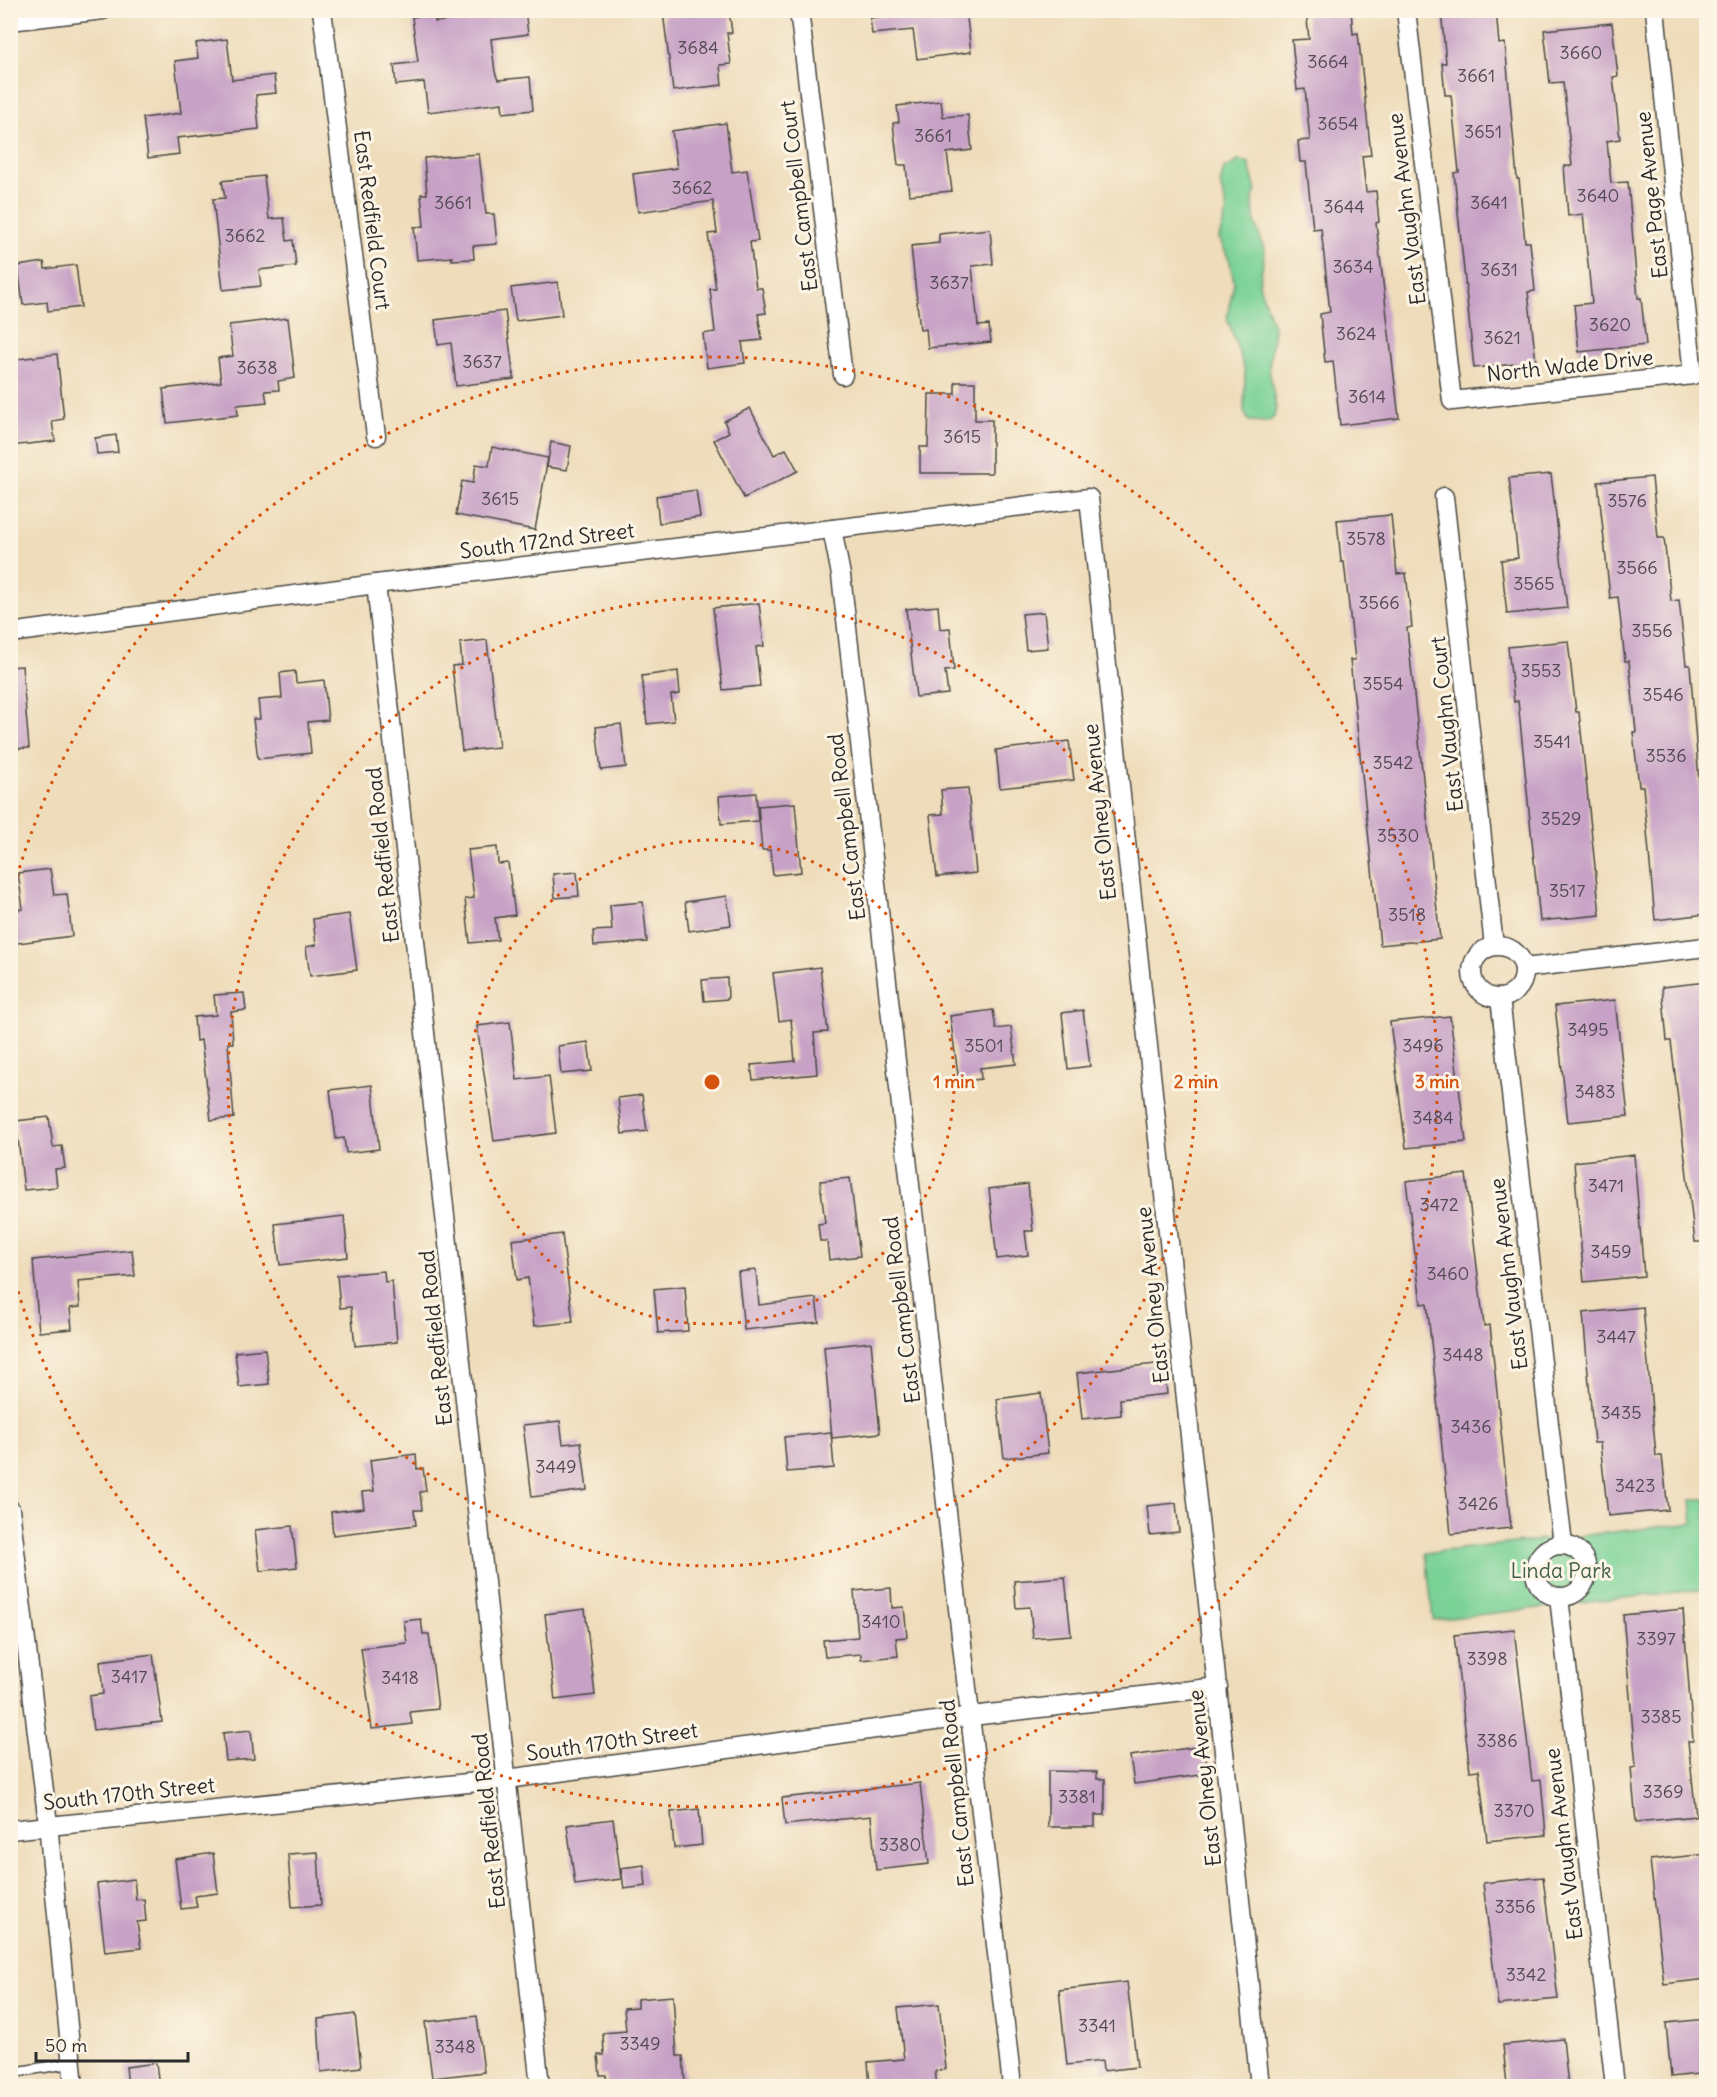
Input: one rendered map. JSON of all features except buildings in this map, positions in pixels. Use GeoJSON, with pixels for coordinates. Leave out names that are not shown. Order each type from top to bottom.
{"type":"FeatureCollection","features":[{"type":"Feature","properties":{"kind":"street"},"geometry":{"type":"LineString","coordinates":[[10,21],[103,10]]}},
{"type":"Feature","properties":{"kind":"street","name":"East Redfield Court"},"geometry":{"type":"LineString","coordinates":[[322,10],[376,436]]}},
{"type":"Feature","properties":{"kind":"street","name":"East Campbell Court"},"geometry":{"type":"LineString","coordinates":[[799,10],[843,375]]}},
{"type":"Feature","properties":{"kind":"street","name":"East Vaughn Avenue"},"geometry":{"type":"LineString","coordinates":[[1406,10],[1452,401]]}},
{"type":"Feature","properties":{"kind":"street","name":"East Page Avenue"},"geometry":{"type":"LineString","coordinates":[[1655,10],[1694,375]]}},
{"type":"Feature","properties":{"kind":"street","name":"North Wade Drive"},"geometry":{"type":"LineString","coordinates":[[1452,401],[1694,375]]}},
{"type":"Feature","properties":{"kind":"street","name":"East Vaughn Court"},"geometry":{"type":"LineString","coordinates":[[1444,497],[1494,946]]}},
{"type":"Feature","properties":{"kind":"street","name":"South 172nd Street"},"geometry":{"type":"LineString","coordinates":[[10,633],[376,584],[1089,498]]}},
{"type":"Feature","properties":{"kind":"street","name":"East Olney Avenue"},"geometry":{"type":"LineString","coordinates":[[1089,498],[1260,2086]]}},
{"type":"Feature","properties":{"kind":"street","name":"East Campbell Road"},"geometry":{"type":"LineString","coordinates":[[832,529],[841,575],[972,1716],[1012,2086]]}},
{"type":"Feature","properties":{"kind":"street","name":"East Redfield Road"},"geometry":{"type":"LineString","coordinates":[[376,584],[540,2086]]}},
{"type":"Feature","properties":{"kind":"street"},"geometry":{"type":"LineString","coordinates":[[1494,946],[1506,946],[1515,951],[1524,968],[1519,987],[1509,995],[1500,998],[1481,992],[1472,976],[1473,965],[1479,954],[1494,946]]}},
{"type":"Feature","properties":{"kind":"street"},"geometry":{"type":"LineString","coordinates":[[1524,968],[1707,947]]}},
{"type":"Feature","properties":{"kind":"street","name":"East Vaughn Avenue"},"geometry":{"type":"LineString","coordinates":[[1500,998],[1563,1545]]}},
{"type":"Feature","properties":{"kind":"street"},"geometry":{"type":"LineString","coordinates":[[10,1509],[48,1824],[74,2086]]}},
{"type":"Feature","properties":{"kind":"street"},"geometry":{"type":"LineString","coordinates":[[1563,1545],[1580,1553],[1588,1571],[1585,1583],[1578,1591],[1570,1596],[1559,1597],[1543,1589],[1535,1571],[1542,1553],[1553,1546],[1563,1545]]}},
{"type":"Feature","properties":{"kind":"street","name":"East Vaughn Avenue"},"geometry":{"type":"LineString","coordinates":[[1559,1597],[1615,2086]]}},
{"type":"Feature","properties":{"kind":"street","name":"South 170th Street"},"geometry":{"type":"LineString","coordinates":[[10,1830],[48,1824],[507,1779],[972,1716],[1218,1687]]}},
{"type":"Feature","properties":{"kind":"lane"},"geometry":{"type":"LineString","coordinates":[[10,2073],[72,2063]]}},
{"type":"Feature","properties":{"kind":"green space"},"geometry":{"type":"Polygon","coordinates":[[[1238,161],[1248,162],[1256,190],[1253,198],[1254,218],[1265,252],[1259,285],[1274,329],[1269,368],[1276,408],[1274,417],[1268,422],[1249,421],[1244,412],[1245,371],[1227,318],[1234,283],[1230,262],[1219,238],[1227,210],[1220,184],[1224,169],[1238,161]]]}},
{"type":"Feature","properties":{"kind":"green space","name":"Linda Park"},"geometry":{"type":"Polygon","coordinates":[[[1706,1498],[1706,1604],[1704,1589],[1433,1620],[1426,1553],[1693,1523],[1691,1500],[1706,1498]]]}}]}
